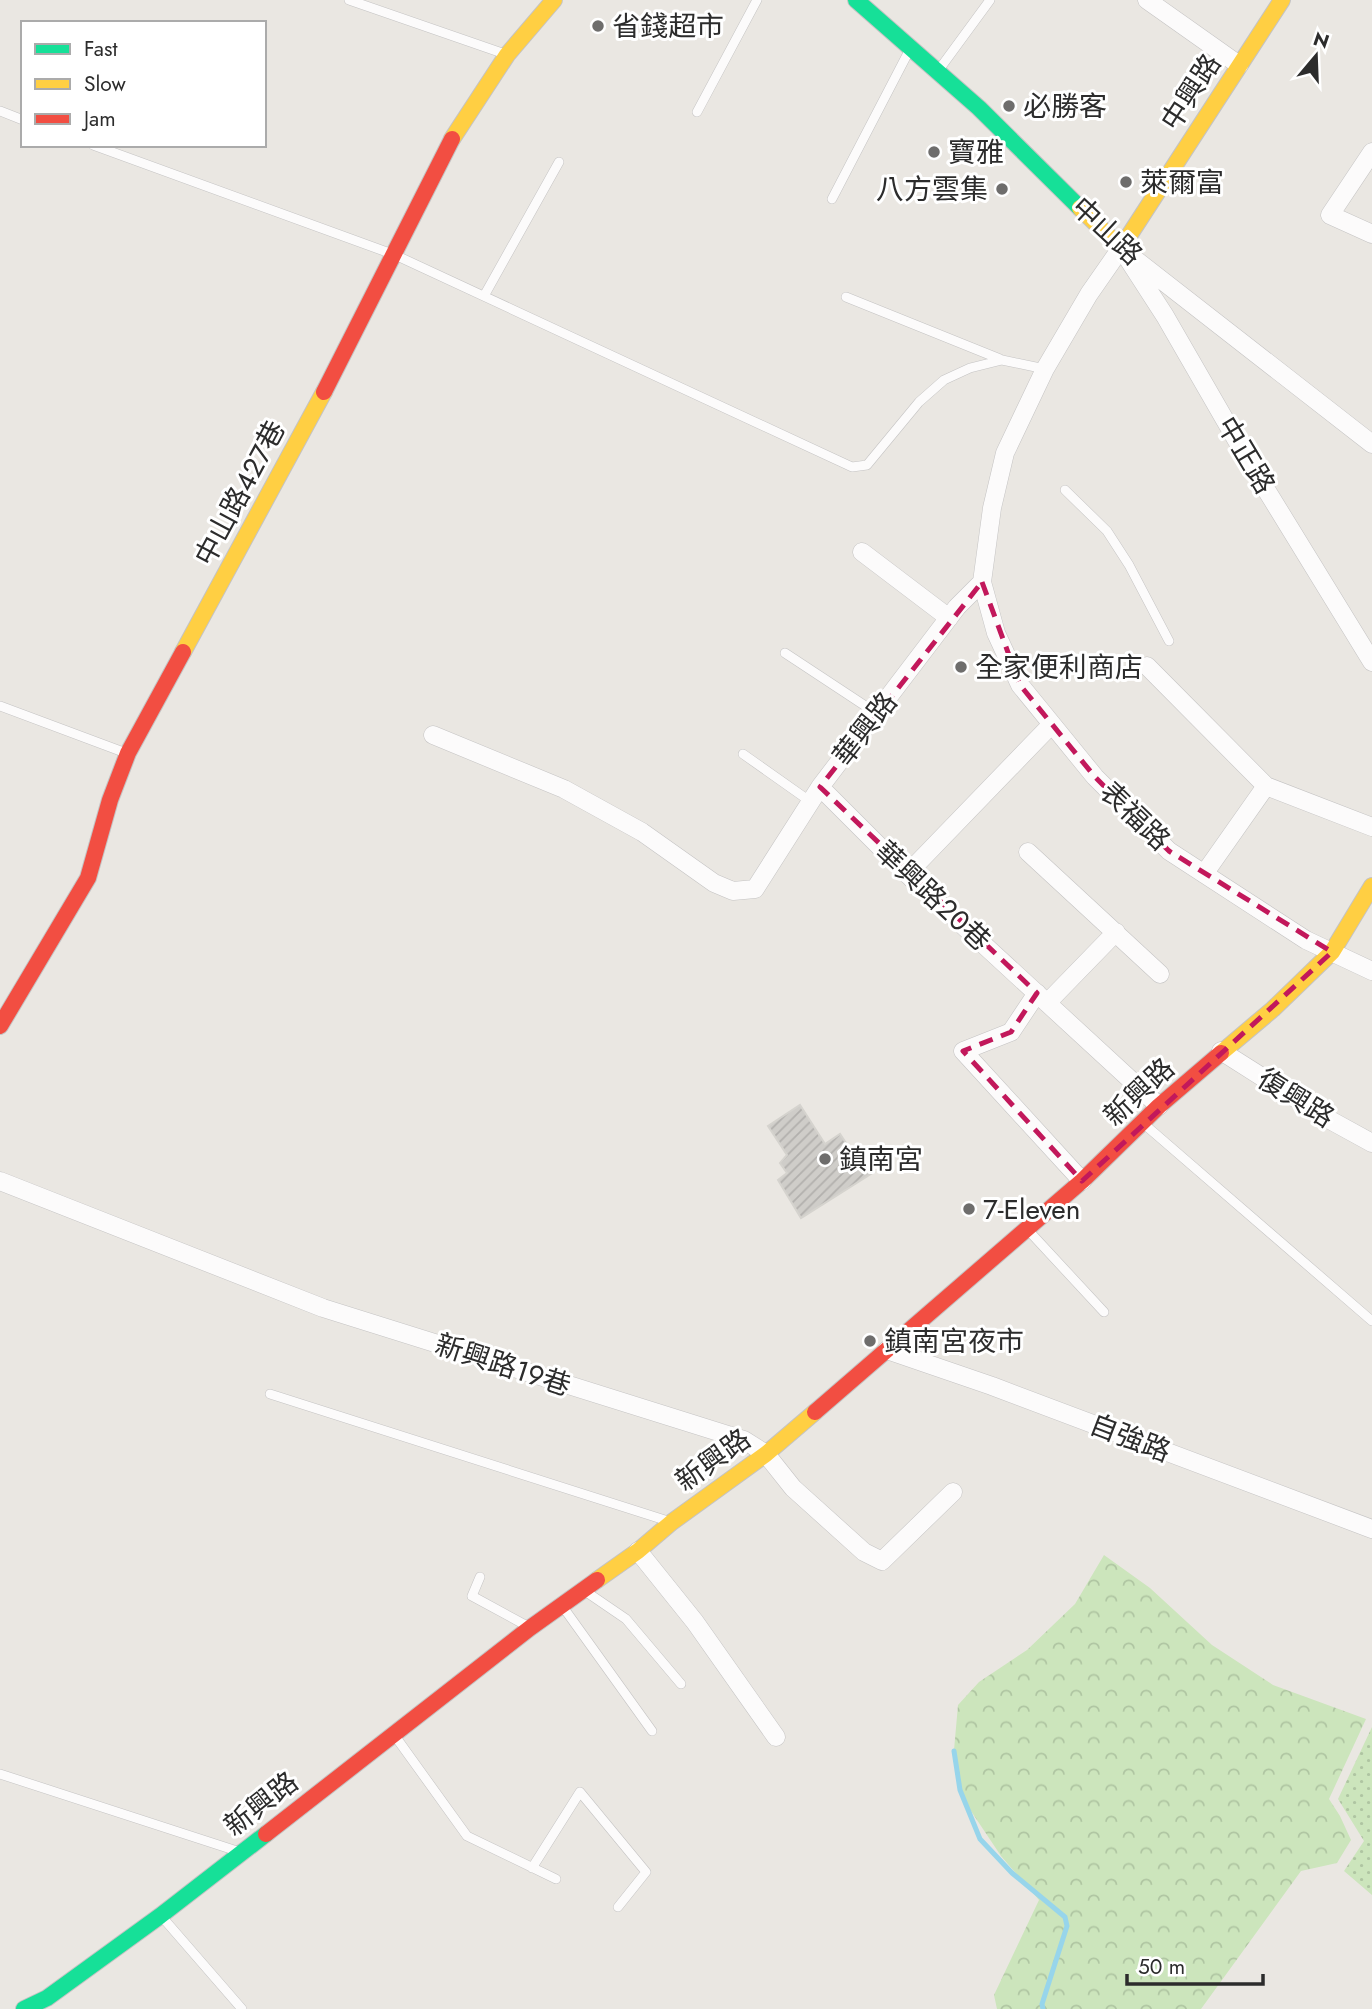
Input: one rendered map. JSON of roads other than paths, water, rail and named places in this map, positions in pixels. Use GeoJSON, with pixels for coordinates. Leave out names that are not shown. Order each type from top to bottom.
{"type":"FeatureCollection","features":[{"type":"Feature","properties":{"kind":"street","name":"中山路427巷"},"geometry":{"type":"LineString","coordinates":[[0,1026],[88,878],[110,800],[128,753],[296,446],[395,255],[444,152],[507,55],[554,0]]}},
{"type":"Feature","properties":{"kind":"street","name":"中山路"},"geometry":{"type":"LineString","coordinates":[[856,0],[979,108],[1121,248],[1372,444]]}},
{"type":"Feature","properties":{"kind":"street"},"geometry":{"type":"LineString","coordinates":[[1147,0],[1239,65]]}},
{"type":"Feature","properties":{"kind":"street","name":"中興路"},"geometry":{"type":"LineString","coordinates":[[1121,248],[1282,0]]}},
{"type":"Feature","properties":{"kind":"street"},"geometry":{"type":"LineString","coordinates":[[1372,152],[1330,215],[1372,234]]}},
{"type":"Feature","properties":{"kind":"street"},"geometry":{"type":"LineString","coordinates":[[982,582],[992,508],[1005,453],[1045,369],[1089,294],[1121,248]]}},
{"type":"Feature","properties":{"kind":"street","name":"中正路"},"geometry":{"type":"LineString","coordinates":[[1121,248],[1165,316],[1372,662]]}},
{"type":"Feature","properties":{"kind":"street"},"geometry":{"type":"LineString","coordinates":[[862,552],[949,618]]}},
{"type":"Feature","properties":{"kind":"street","name":"華興路"},"geometry":{"type":"LineString","coordinates":[[433,734],[564,789],[642,832],[714,883],[733,891],[755,889],[816,794],[949,618],[982,582]]}},
{"type":"Feature","properties":{"kind":"street","name":"表福路"},"geometry":{"type":"LineString","coordinates":[[982,582],[996,633],[1020,685],[1095,777],[1169,851],[1306,940],[1372,971]]}},
{"type":"Feature","properties":{"kind":"street"},"geometry":{"type":"LineString","coordinates":[[1147,666],[1266,786],[1372,827]]}},
{"type":"Feature","properties":{"kind":"street"},"geometry":{"type":"LineString","coordinates":[[907,874],[1052,724]]}},
{"type":"Feature","properties":{"kind":"street"},"geometry":{"type":"LineString","coordinates":[[1205,874],[1266,786]]}},
{"type":"Feature","properties":{"kind":"street","name":"華興路20巷"},"geometry":{"type":"LineString","coordinates":[[816,794],[1159,1106]]}},
{"type":"Feature","properties":{"kind":"street"},"geometry":{"type":"LineString","coordinates":[[1028,852],[1160,974]]}},
{"type":"Feature","properties":{"kind":"street","name":"新興路"},"geometry":{"type":"LineString","coordinates":[[24,2009],[47,1998],[160,1916],[530,1628],[638,1551],[672,1522],[766,1454],[1082,1181],[1144,1124],[1159,1106],[1273,1009],[1332,952],[1372,886]]}},
{"type":"Feature","properties":{"kind":"street"},"geometry":{"type":"LineString","coordinates":[[1082,1181],[963,1051],[1011,1032],[1042,998],[1116,932]]}},
{"type":"Feature","properties":{"kind":"street","name":"復興路"},"geometry":{"type":"LineString","coordinates":[[1222,1051],[1330,1120],[1372,1143]]}},
{"type":"Feature","properties":{"kind":"street","name":"新興路19巷"},"geometry":{"type":"LineString","coordinates":[[0,1181],[323,1308],[744,1440],[766,1454],[793,1488],[864,1552],[882,1561],[953,1492]]}},
{"type":"Feature","properties":{"kind":"street","name":"自強路"},"geometry":{"type":"LineString","coordinates":[[887,1350],[992,1386],[1372,1530]]}},
{"type":"Feature","properties":{"kind":"street"},"geometry":{"type":"LineString","coordinates":[[638,1551],[695,1622],[776,1737]]}},
{"type":"Feature","properties":{"kind":"lane"},"geometry":{"type":"LineString","coordinates":[[349,0],[507,55]]}},
{"type":"Feature","properties":{"kind":"lane"},"geometry":{"type":"LineString","coordinates":[[697,113],[757,0]]}},
{"type":"Feature","properties":{"kind":"lane"},"geometry":{"type":"LineString","coordinates":[[937,72],[990,0]]}},
{"type":"Feature","properties":{"kind":"lane"},"geometry":{"type":"LineString","coordinates":[[832,199],[911,48]]}},
{"type":"Feature","properties":{"kind":"lane"},"geometry":{"type":"LineString","coordinates":[[0,111],[21,119]]}},
{"type":"Feature","properties":{"kind":"lane"},"geometry":{"type":"LineString","coordinates":[[98,147],[395,255],[852,467],[867,465],[919,402],[944,380],[970,368],[1002,360]]}},
{"type":"Feature","properties":{"kind":"lane"},"geometry":{"type":"LineString","coordinates":[[484,296],[559,162]]}},
{"type":"Feature","properties":{"kind":"lane"},"geometry":{"type":"LineString","coordinates":[[846,297],[1002,360],[1045,369]]}},
{"type":"Feature","properties":{"kind":"lane"},"geometry":{"type":"LineString","coordinates":[[1065,490],[1107,531],[1129,565],[1168,641]]}},
{"type":"Feature","properties":{"kind":"lane"},"geometry":{"type":"LineString","coordinates":[[785,653],[878,714]]}},
{"type":"Feature","properties":{"kind":"lane"},"geometry":{"type":"LineString","coordinates":[[0,706],[128,753]]}},
{"type":"Feature","properties":{"kind":"lane"},"geometry":{"type":"LineString","coordinates":[[743,754],[816,794]]}},
{"type":"Feature","properties":{"kind":"lane"},"geometry":{"type":"LineString","coordinates":[[1144,1124],[1372,1321]]}},
{"type":"Feature","properties":{"kind":"lane"},"geometry":{"type":"LineString","coordinates":[[1027,1228],[1104,1312]]}},
{"type":"Feature","properties":{"kind":"lane"},"geometry":{"type":"LineString","coordinates":[[270,1394],[672,1522]]}},
{"type":"Feature","properties":{"kind":"lane"},"geometry":{"type":"LineString","coordinates":[[480,1577],[472,1596],[530,1628]]}},
{"type":"Feature","properties":{"kind":"lane"},"geometry":{"type":"LineString","coordinates":[[584,1590],[626,1619],[681,1684]]}},
{"type":"Feature","properties":{"kind":"lane"},"geometry":{"type":"LineString","coordinates":[[562,1605],[652,1731]]}},
{"type":"Feature","properties":{"kind":"lane"},"geometry":{"type":"LineString","coordinates":[[394,1734],[467,1836],[556,1880]]}},
{"type":"Feature","properties":{"kind":"lane"},"geometry":{"type":"LineString","coordinates":[[0,1774],[242,1853]]}},
{"type":"Feature","properties":{"kind":"lane"},"geometry":{"type":"LineString","coordinates":[[532,1868],[580,1792],[646,1872],[618,1907]]}},
{"type":"Feature","properties":{"kind":"lane"},"geometry":{"type":"LineString","coordinates":[[160,1916],[242,2009]]}},
{"type":"Feature","properties":{"kind":"waterway"},"geometry":{"type":"LineString","coordinates":[[954,1751],[960,1790],[980,1839],[1012,1873],[1065,1917],[1067,1926],[1042,2004],[1043,2009]]}},
{"type":"Feature","properties":{"kind":"place","name":"省錢超市"},"geometry":{"type":"Point","coordinates":[598,26]}},
{"type":"Feature","properties":{"kind":"place","name":"必勝客"},"geometry":{"type":"Point","coordinates":[1009,106]}},
{"type":"Feature","properties":{"kind":"place","name":"寶雅"},"geometry":{"type":"Point","coordinates":[934,152]}},
{"type":"Feature","properties":{"kind":"place","name":"萊爾富"},"geometry":{"type":"Point","coordinates":[1126,182]}},
{"type":"Feature","properties":{"kind":"place","name":"八方雲集"},"geometry":{"type":"Point","coordinates":[1002,189]}},
{"type":"Feature","properties":{"kind":"place","name":"全家便利商店"},"geometry":{"type":"Point","coordinates":[961,667]}},
{"type":"Feature","properties":{"kind":"place","name":"鎮南宮"},"geometry":{"type":"Point","coordinates":[825,1159]}},
{"type":"Feature","properties":{"kind":"place","name":"7-Eleven"},"geometry":{"type":"Point","coordinates":[969,1209]}},
{"type":"Feature","properties":{"kind":"place","name":"鎮南宮夜市"},"geometry":{"type":"Point","coordinates":[870,1341]}}]}
